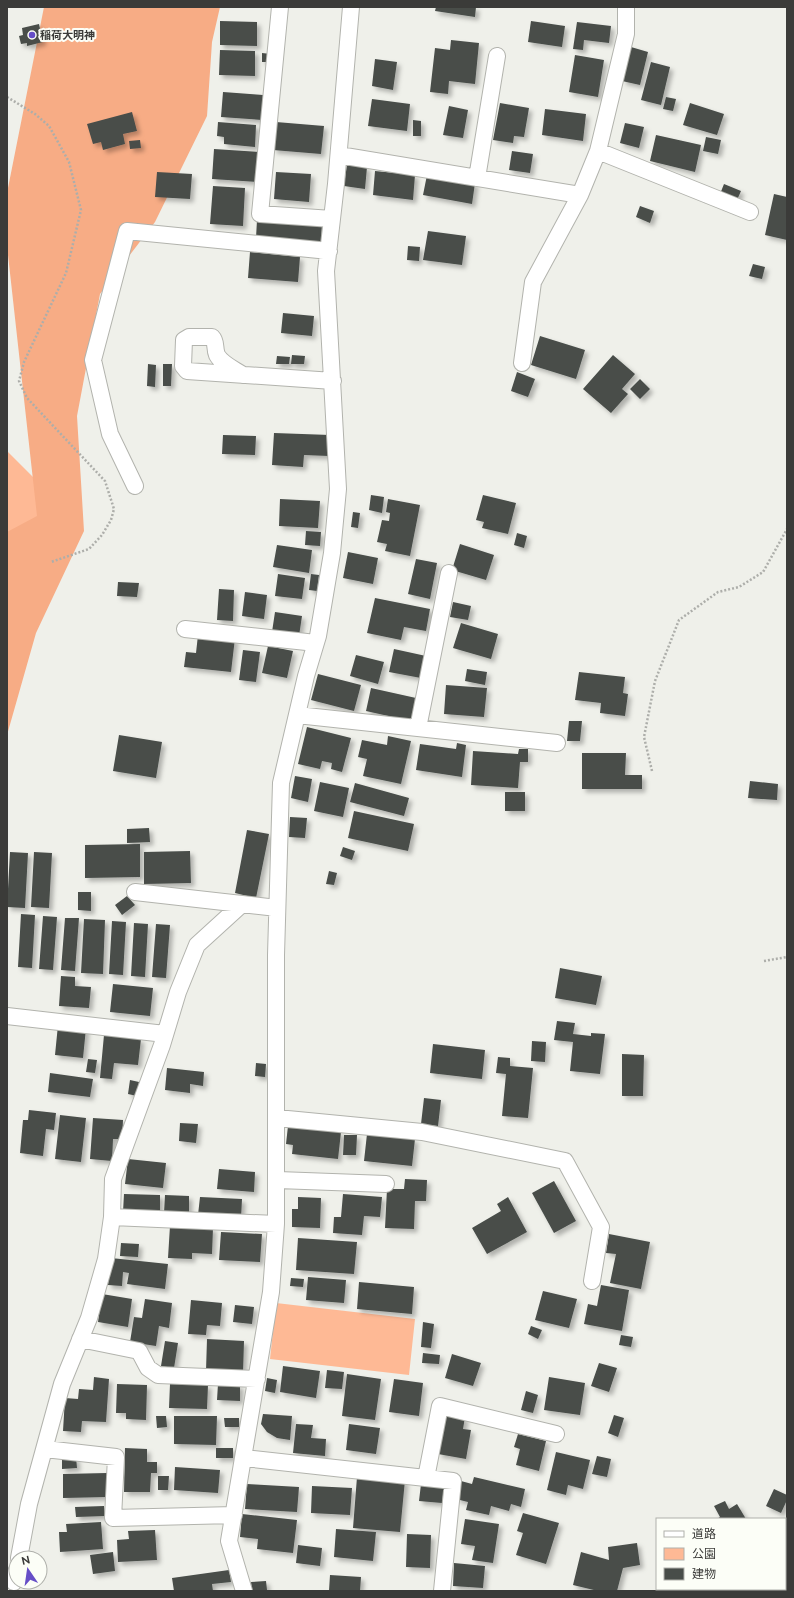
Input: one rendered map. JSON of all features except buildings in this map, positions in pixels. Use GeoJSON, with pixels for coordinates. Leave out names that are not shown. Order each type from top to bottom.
{"type":"FeatureCollection","features":[{"type":"Feature","properties":{"kind":"street"},"geometry":{"type":"LineString","coordinates":[[280,7],[260,214],[332,219]]}},
{"type":"Feature","properties":{"kind":"street"},"geometry":{"type":"LineString","coordinates":[[244,1591],[229,1541],[271,1292],[276,1224],[278,1180],[277,908],[281,783],[316,643],[332,553],[338,489],[326,271],[351,7]]}},
{"type":"Feature","properties":{"kind":"street"},"geometry":{"type":"LineString","coordinates":[[522,363],[533,282],[580,195],[598,151],[626,34],[626,7]]}},
{"type":"Feature","properties":{"kind":"street"},"geometry":{"type":"LineString","coordinates":[[477,178],[497,56]]}},
{"type":"Feature","properties":{"kind":"street"},"geometry":{"type":"LineString","coordinates":[[598,151],[750,212]]}},
{"type":"Feature","properties":{"kind":"street"},"geometry":{"type":"LineString","coordinates":[[338,155],[580,195]]}},
{"type":"Feature","properties":{"kind":"street"},"geometry":{"type":"LineString","coordinates":[[135,486],[110,434],[93,360],[127,230],[329,251]]}},
{"type":"Feature","properties":{"kind":"street"},"geometry":{"type":"LineString","coordinates":[[243,375],[333,381]]}},
{"type":"Feature","properties":{"kind":"street"},"geometry":{"type":"LineString","coordinates":[[418,728],[449,573]]}},
{"type":"Feature","properties":{"kind":"street"},"geometry":{"type":"LineString","coordinates":[[185,630],[316,643]]}},
{"type":"Feature","properties":{"kind":"street"},"geometry":{"type":"LineString","coordinates":[[297,715],[557,743]]}},
{"type":"Feature","properties":{"kind":"street"},"geometry":{"type":"LineString","coordinates":[[135,892],[277,908]]}},
{"type":"Feature","properties":{"kind":"street"},"geometry":{"type":"LineString","coordinates":[[19,1550],[28,1504],[62,1384],[89,1318],[106,1259],[112,1217],[113,1179],[165,1034],[178,992],[197,945],[242,904]]}},
{"type":"Feature","properties":{"kind":"street"},"geometry":{"type":"LineString","coordinates":[[7,1016],[165,1034]]}},
{"type":"Feature","properties":{"kind":"street"},"geometry":{"type":"LineString","coordinates":[[277,1118],[422,1132],[565,1161],[601,1227],[592,1281]]}},
{"type":"Feature","properties":{"kind":"street"},"geometry":{"type":"LineString","coordinates":[[278,1180],[386,1184]]}},
{"type":"Feature","properties":{"kind":"street"},"geometry":{"type":"LineString","coordinates":[[112,1217],[276,1224]]}},
{"type":"Feature","properties":{"kind":"street"},"geometry":{"type":"LineString","coordinates":[[80,1339],[139,1351],[148,1368],[158,1375],[257,1379]]}},
{"type":"Feature","properties":{"kind":"street"},"geometry":{"type":"LineString","coordinates":[[426,1478],[440,1406],[556,1434]]}},
{"type":"Feature","properties":{"kind":"street"},"geometry":{"type":"LineString","coordinates":[[44,1449],[116,1456],[114,1518],[234,1515]]}},
{"type":"Feature","properties":{"kind":"street"},"geometry":{"type":"LineString","coordinates":[[244,1458],[453,1481],[442,1591]]}},
{"type":"Feature","properties":{"kind":"path"},"geometry":{"type":"LineString","coordinates":[[7,97],[35,114],[49,126],[69,162],[81,210],[66,273],[24,362],[19,381],[27,398],[105,481],[114,509],[111,520],[102,535],[89,549],[51,562]]}},
{"type":"Feature","properties":{"kind":"path"},"geometry":{"type":"LineString","coordinates":[[652,771],[644,737],[655,680],[679,620],[718,592],[739,587],[763,572],[787,529]]}},
{"type":"Feature","properties":{"kind":"path"},"geometry":{"type":"LineString","coordinates":[[764,961],[787,957]]}},
{"type":"Feature","properties":{"kind":"green space"},"geometry":{"type":"Polygon","coordinates":[[[7,451],[43,487],[48,533],[7,535],[7,451]]]}},
{"type":"Feature","properties":{"kind":"green space"},"geometry":{"type":"Polygon","coordinates":[[[276,1303],[415,1319],[409,1375],[270,1359],[276,1303]]]}},
{"type":"Feature","properties":{"kind":"shaded area"},"geometry":{"type":"Polygon","coordinates":[[[44,7],[220,7],[212,42],[207,116],[155,222],[100,294],[77,416],[84,531],[36,633],[7,735],[7,532],[37,516],[7,246],[7,193],[44,7]]]}},
{"type":"Feature","properties":{"kind":"place","name":"稲荷大明神"},"geometry":{"type":"Point","coordinates":[32,35]}}]}
